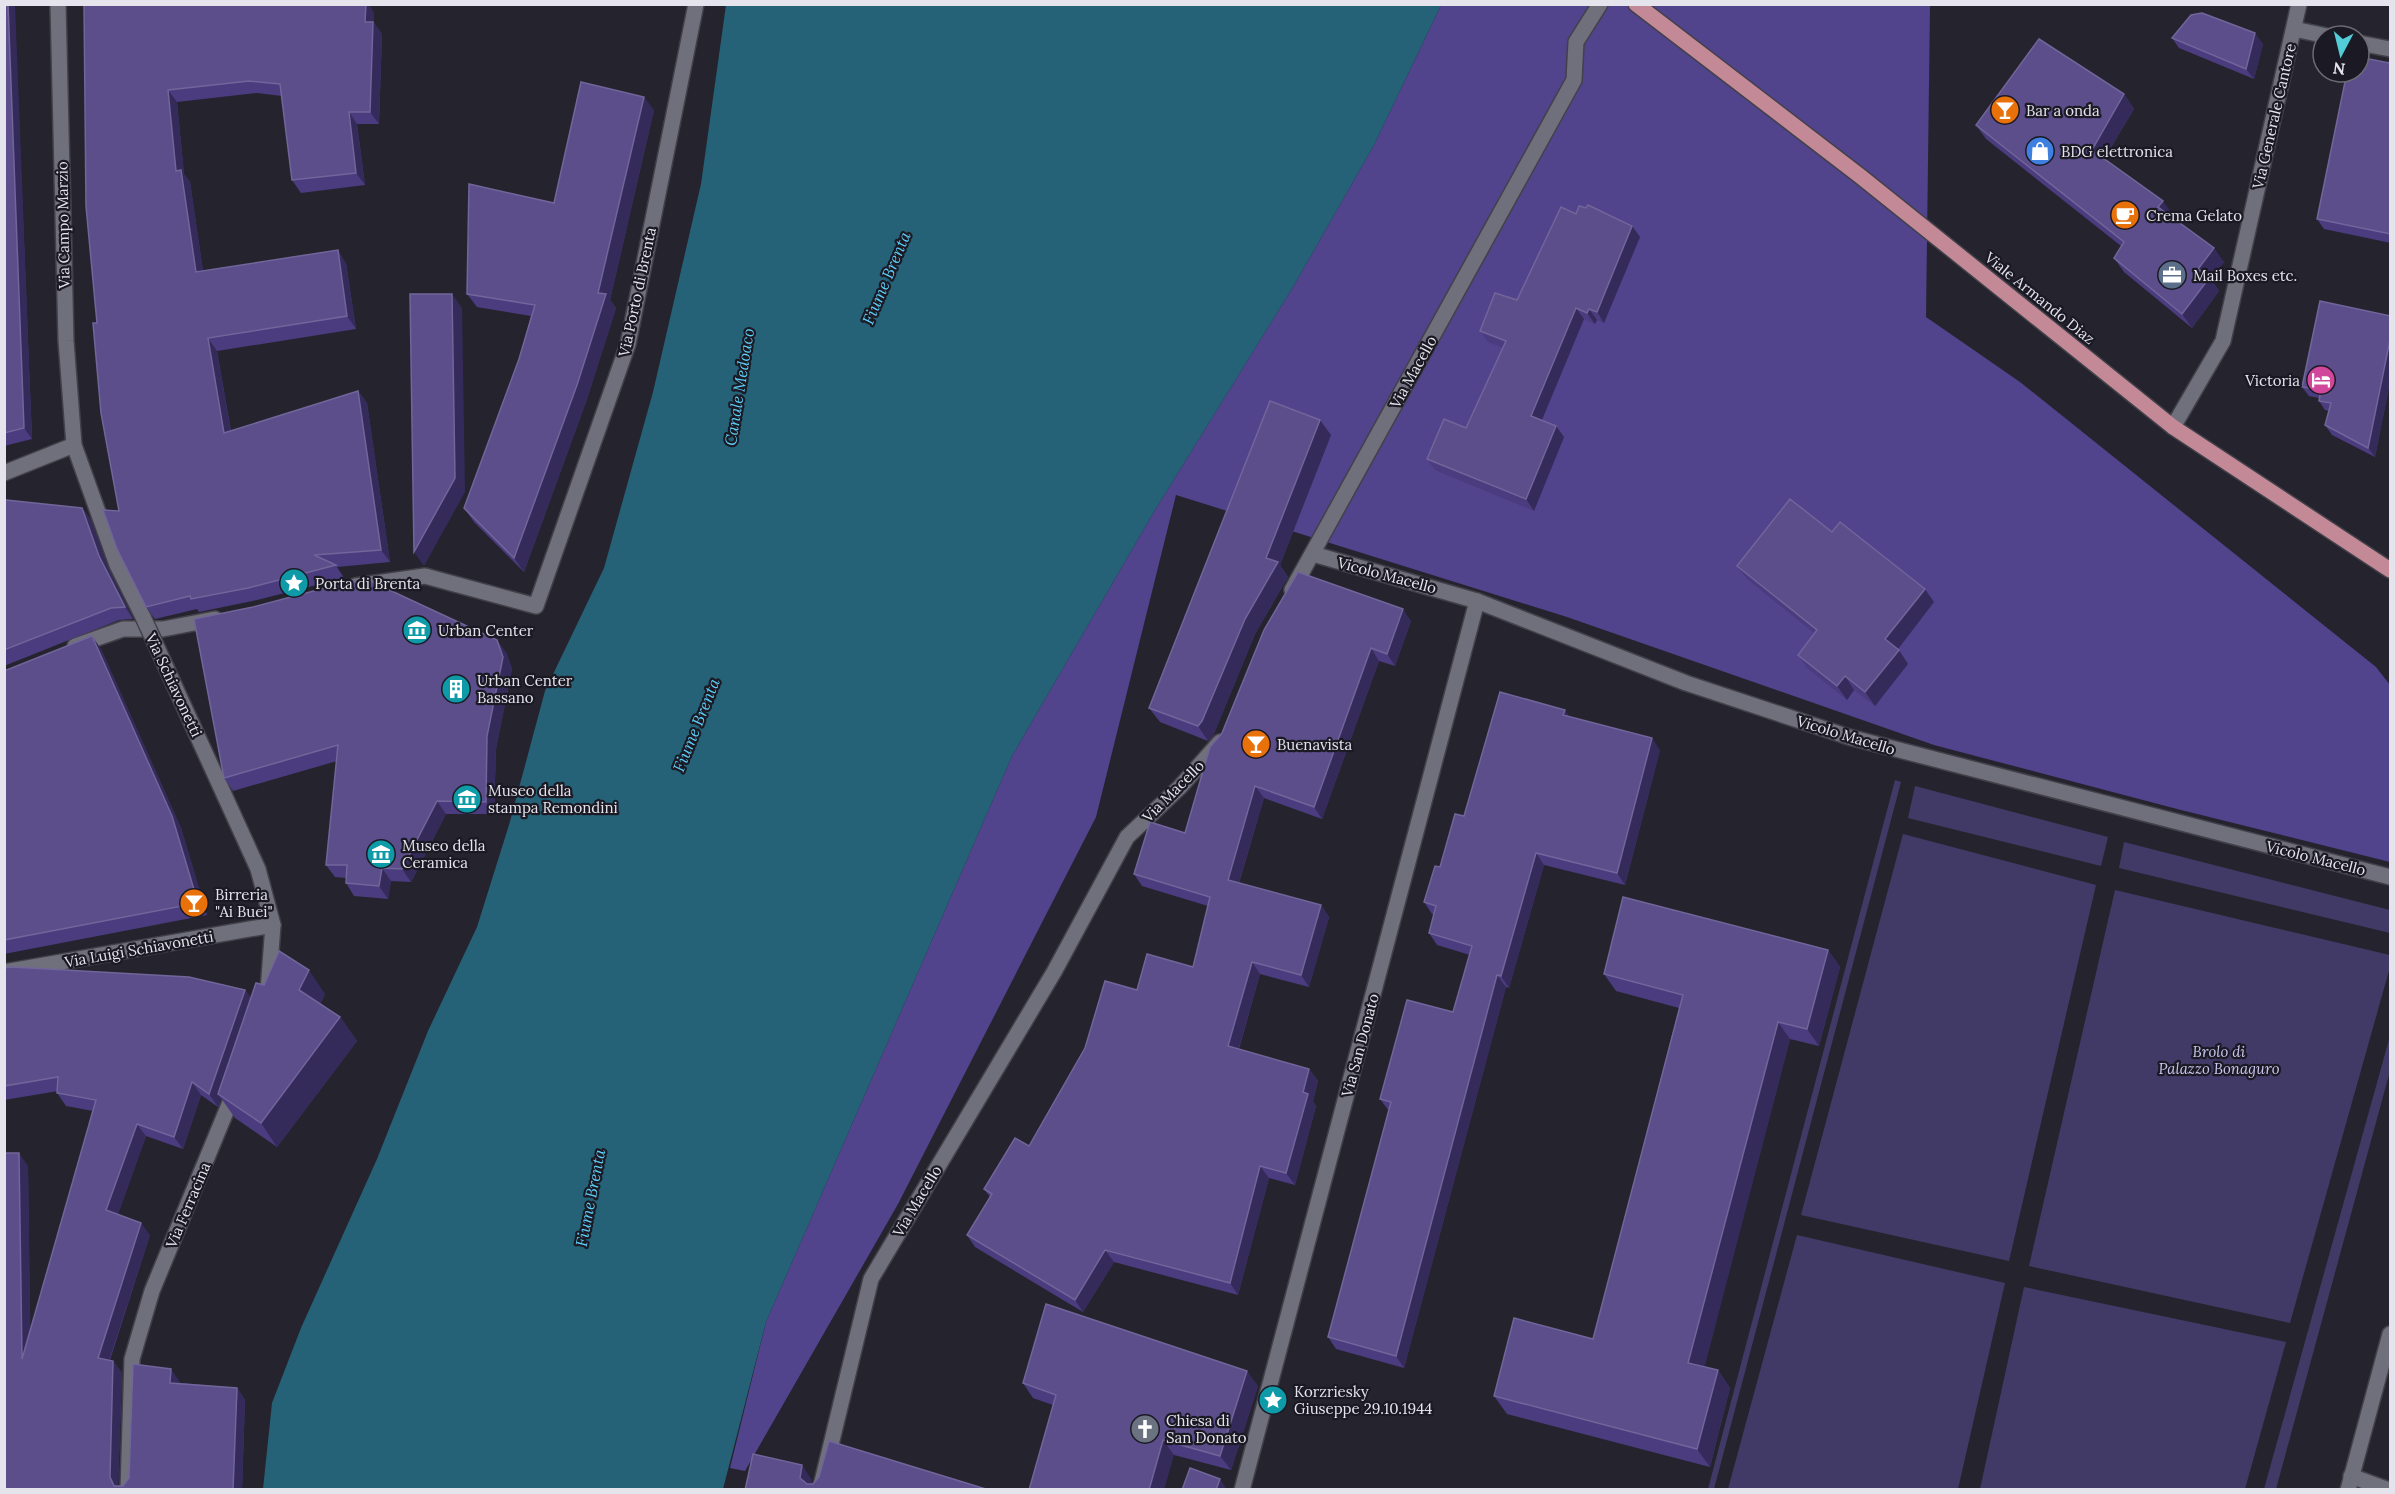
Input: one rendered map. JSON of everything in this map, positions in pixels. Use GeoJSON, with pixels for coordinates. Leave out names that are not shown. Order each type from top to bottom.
{"type":"FeatureCollection","features":[{"type":"Feature","properties":{"kind":"main road","name":"Viale Armando Diaz"},"geometry":{"type":"LineString","coordinates":[[1636,4],[1860,176],[2173,427],[2391,570]]}},
{"type":"Feature","properties":{"kind":"street","name":"Via Campo Marzio"},"geometry":{"type":"LineString","coordinates":[[58,4],[66,341],[74,445]]}},
{"type":"Feature","properties":{"kind":"street","name":"Via Porto di Brenta"},"geometry":{"type":"LineString","coordinates":[[336,590],[425,576],[536,606],[628,344],[696,4]]}},
{"type":"Feature","properties":{"kind":"street","name":"Via Macello"},"geometry":{"type":"LineString","coordinates":[[1286,600],[1574,80],[1576,42],[1600,4]]}},
{"type":"Feature","properties":{"kind":"street","name":"Via Generale Cantore"},"geometry":{"type":"LineString","coordinates":[[2173,427],[2223,341],[2299,4]]}},
{"type":"Feature","properties":{"kind":"street"},"geometry":{"type":"LineString","coordinates":[[2294,29],[2311,33]]}},
{"type":"Feature","properties":{"kind":"street"},"geometry":{"type":"LineString","coordinates":[[2371,45],[2391,49]]}},
{"type":"Feature","properties":{"kind":"street"},"geometry":{"type":"LineString","coordinates":[[4,473],[74,445]]}},
{"type":"Feature","properties":{"kind":"street","name":"Via Schiavonetti"},"geometry":{"type":"LineString","coordinates":[[74,445],[117,565],[258,869],[273,925]]}},
{"type":"Feature","properties":{"kind":"street","name":"Vicolo Macello"},"geometry":{"type":"LineString","coordinates":[[1313,554],[1477,601],[1686,684],[1849,737],[2391,878]]}},
{"type":"Feature","properties":{"kind":"street","name":"Via San Donato"},"geometry":{"type":"LineString","coordinates":[[1242,1490],[1477,601]]}},
{"type":"Feature","properties":{"kind":"street"},"geometry":{"type":"LineString","coordinates":[[64,651],[123,629],[163,629],[227,616]]}},
{"type":"Feature","properties":{"kind":"street","name":"Via Macello"},"geometry":{"type":"LineString","coordinates":[[820,1490],[871,1279],[1054,972],[1127,837],[1180,787],[1221,741],[1226,731]]}},
{"type":"Feature","properties":{"kind":"street"},"geometry":{"type":"LineString","coordinates":[[263,1007],[269,986],[273,925]]}},
{"type":"Feature","properties":{"kind":"street","name":"Via Luigi Schiavonetti"},"geometry":{"type":"LineString","coordinates":[[4,972],[273,925]]}},
{"type":"Feature","properties":{"kind":"street","name":"Via Ferracina"},"geometry":{"type":"LineString","coordinates":[[128,1490],[132,1359],[152,1291],[239,1079]]}},
{"type":"Feature","properties":{"kind":"street"},"geometry":{"type":"LineString","coordinates":[[2389,1490],[2349,1483],[2391,1334]]}},
{"type":"Feature","properties":{"kind":"green space"},"geometry":{"type":"Polygon","coordinates":[[[1895,780],[1901,782],[1714,1489],[1708,1489],[1895,780]]]}},
{"type":"Feature","properties":{"kind":"green space"},"geometry":{"type":"Polygon","coordinates":[[[1915,786],[2108,837],[2101,866],[1908,818],[1915,786]]]}},
{"type":"Feature","properties":{"kind":"green space"},"geometry":{"type":"Polygon","coordinates":[[[1903,834],[2096,885],[2009,1261],[1801,1215],[1903,834]]]}},
{"type":"Feature","properties":{"kind":"green space"},"geometry":{"type":"Polygon","coordinates":[[[2124,842],[2390,910],[2390,933],[2119,868],[2124,842]]]}},
{"type":"Feature","properties":{"kind":"green space","name":"Brolo di Palazzo Bonaguro"},"geometry":{"type":"Polygon","coordinates":[[[2115,890],[2390,955],[2390,967],[2290,1323],[2029,1266],[2115,890]]]}},
{"type":"Feature","properties":{"kind":"green space"},"geometry":{"type":"Polygon","coordinates":[[[2390,1036],[2390,1071],[2276,1489],[2264,1489],[2390,1036]]]}},
{"type":"Feature","properties":{"kind":"green space"},"geometry":{"type":"Polygon","coordinates":[[[1797,1235],[2005,1283],[1958,1489],[1728,1489],[1797,1235]]]}},
{"type":"Feature","properties":{"kind":"green space"},"geometry":{"type":"Polygon","coordinates":[[[2024,1287],[2286,1342],[2245,1489],[1980,1489],[2024,1287]]]}},
{"type":"Feature","properties":{"kind":"shaded area"},"geometry":{"type":"Polygon","coordinates":[[[1441,5],[1930,5],[1926,317],[2020,382],[2376,667],[2390,685],[2390,862],[1934,745],[1567,617],[1176,495],[1096,817],[898,1204],[745,1471],[730,1468],[766,1322],[1012,756],[1155,510],[1293,287],[1374,145],[1441,5]]]}},
{"type":"Feature","properties":{"kind":"water"},"geometry":{"type":"Polygon","coordinates":[[[726,5],[1441,5],[1374,145],[1293,287],[1155,510],[1012,756],[766,1322],[723,1489],[263,1489],[272,1403],[301,1328],[377,1159],[428,1031],[477,927],[509,825],[545,691],[604,568],[653,392],[701,184],[726,5]]]}},
{"type":"Feature","properties":{"kind":"building"},"geometry":{"type":"Polygon","coordinates":[[[4,4],[8,4],[24,428],[4,433],[4,4]]]}},
{"type":"Feature","properties":{"kind":"building"},"geometry":{"type":"Polygon","coordinates":[[[84,4],[366,4],[365,22],[373,22],[370,112],[349,112],[356,173],[292,180],[280,84],[249,81],[168,90],[176,171],[181,170],[196,272],[338,250],[347,316],[208,338],[224,433],[358,391],[381,550],[314,555],[336,565],[248,588],[191,599],[190,596],[146,607],[117,549],[103,510],[119,511],[101,413],[93,323],[97,323],[86,206],[84,4]]]}},
{"type":"Feature","properties":{"kind":"building"},"geometry":{"type":"Polygon","coordinates":[[[2202,13],[2255,33],[2246,69],[2172,38],[2191,15],[2202,13]]]}},
{"type":"Feature","properties":{"kind":"building"},"geometry":{"type":"Polygon","coordinates":[[[2039,39],[2124,94],[2092,150],[2163,201],[2158,207],[2214,248],[2198,269],[2210,277],[2182,314],[2114,258],[2124,242],[1976,125],[2039,39]]]}},
{"type":"Feature","properties":{"kind":"building"},"geometry":{"type":"Polygon","coordinates":[[[2391,57],[2391,234],[2317,219],[2345,84],[2371,84],[2371,59],[2389,63],[2391,57]]]}},
{"type":"Feature","properties":{"kind":"building"},"geometry":{"type":"Polygon","coordinates":[[[581,82],[644,97],[598,293],[606,294],[577,385],[514,558],[464,508],[519,359],[535,305],[467,294],[469,184],[554,203],[581,82]]]}},
{"type":"Feature","properties":{"kind":"building"},"geometry":{"type":"Polygon","coordinates":[[[1588,205],[1632,226],[1597,312],[1589,309],[1587,313],[1576,308],[1531,416],[1556,426],[1526,499],[1427,459],[1444,419],[1466,428],[1506,341],[1480,331],[1495,293],[1517,300],[1561,207],[1576,214],[1579,206],[1586,208],[1588,205]]]}},
{"type":"Feature","properties":{"kind":"building"},"geometry":{"type":"Polygon","coordinates":[[[410,294],[452,294],[455,478],[414,552],[410,294]]]}},
{"type":"Feature","properties":{"kind":"building"},"geometry":{"type":"Polygon","coordinates":[[[2320,301],[2391,316],[2391,335],[2368,448],[2325,425],[2331,403],[2319,401],[2321,390],[2302,387],[2320,301]]]}},
{"type":"Feature","properties":{"kind":"building"},"geometry":{"type":"Polygon","coordinates":[[[1270,401],[1320,420],[1266,558],[1278,562],[1245,619],[1198,726],[1149,708],[1270,401]]]}},
{"type":"Feature","properties":{"kind":"building"},"geometry":{"type":"Polygon","coordinates":[[[1790,499],[1832,532],[1840,522],[1925,589],[1885,639],[1899,650],[1865,692],[1845,676],[1837,686],[1798,655],[1817,630],[1737,566],[1790,499]]]}},
{"type":"Feature","properties":{"kind":"building"},"geometry":{"type":"Polygon","coordinates":[[[4,501],[82,508],[99,556],[125,607],[111,608],[4,650],[4,501]]]}},
{"type":"Feature","properties":{"kind":"building"},"geometry":{"type":"Polygon","coordinates":[[[1298,572],[1403,609],[1387,654],[1371,648],[1314,807],[1255,786],[1228,880],[1321,905],[1301,975],[1252,962],[1228,1046],[1309,1069],[1303,1092],[1308,1094],[1286,1173],[1260,1166],[1230,1283],[1105,1250],[1075,1300],[967,1235],[992,1194],[984,1189],[1015,1138],[1029,1146],[1085,1048],[1105,981],[1137,990],[1147,954],[1193,967],[1210,897],[1134,874],[1150,822],[1185,833],[1210,747],[1222,733],[1264,630],[1298,572]]]}},
{"type":"Feature","properties":{"kind":"building"},"geometry":{"type":"Polygon","coordinates":[[[368,580],[497,640],[503,657],[487,736],[486,802],[437,801],[402,869],[382,868],[379,886],[346,883],[347,865],[326,865],[338,745],[224,778],[194,619],[253,607],[340,584],[368,580]]]}},
{"type":"Feature","properties":{"kind":"building"},"geometry":{"type":"Polygon","coordinates":[[[92,636],[172,816],[198,903],[4,940],[4,671],[92,636]]]}},
{"type":"Feature","properties":{"kind":"building"},"geometry":{"type":"Polygon","coordinates":[[[1500,692],[1565,710],[1563,715],[1652,738],[1617,873],[1536,853],[1501,976],[1497,975],[1396,1356],[1328,1337],[1391,1102],[1380,1099],[1407,1000],[1453,1012],[1472,946],[1429,933],[1436,906],[1424,902],[1435,866],[1440,867],[1455,814],[1464,816],[1500,692]]]}},
{"type":"Feature","properties":{"kind":"building"},"geometry":{"type":"Polygon","coordinates":[[[1623,897],[1828,950],[1807,1029],[1778,1022],[1688,1363],[1718,1370],[1697,1449],[1494,1396],[1514,1318],[1593,1339],[1683,995],[1604,974],[1623,897]]]}},
{"type":"Feature","properties":{"kind":"building"},"geometry":{"type":"Polygon","coordinates":[[[279,951],[309,970],[299,990],[340,1017],[261,1123],[218,1094],[256,983],[264,985],[279,951]]]}},
{"type":"Feature","properties":{"kind":"building"},"geometry":{"type":"Polygon","coordinates":[[[4,968],[189,977],[245,990],[209,1094],[192,1082],[174,1137],[137,1124],[106,1210],[141,1223],[98,1358],[113,1361],[110,1477],[114,1486],[123,1486],[129,1478],[133,1364],[171,1369],[170,1383],[237,1388],[233,1490],[4,1490],[4,1153],[19,1153],[22,1359],[96,1100],[57,1093],[58,1077],[4,1086],[4,968]]]}},
{"type":"Feature","properties":{"kind":"building"},"geometry":{"type":"Polygon","coordinates":[[[1046,1304],[1247,1371],[1220,1456],[1163,1440],[1149,1490],[1029,1490],[1056,1395],[1023,1383],[1046,1304]]]}},
{"type":"Feature","properties":{"kind":"building"},"geometry":{"type":"Polygon","coordinates":[[[829,1441],[989,1490],[745,1490],[753,1454],[802,1465],[800,1478],[807,1484],[813,1484],[819,1477],[829,1441]]]}},
{"type":"Feature","properties":{"kind":"building"},"geometry":{"type":"Polygon","coordinates":[[[1190,1468],[1220,1479],[1216,1490],[1182,1490],[1190,1468]]]}},
{"type":"Feature","properties":{"kind":"place","name":"Bar a onda"},"geometry":{"type":"Point","coordinates":[2005,110]}},
{"type":"Feature","properties":{"kind":"place","name":"BDG elettronica"},"geometry":{"type":"Point","coordinates":[2040,151]}},
{"type":"Feature","properties":{"kind":"place","name":"Crema Gelato"},"geometry":{"type":"Point","coordinates":[2125,215]}},
{"type":"Feature","properties":{"kind":"place","name":"Mail Boxes etc."},"geometry":{"type":"Point","coordinates":[2172,275]}},
{"type":"Feature","properties":{"kind":"place","name":"Victoria"},"geometry":{"type":"Point","coordinates":[2321,380]}},
{"type":"Feature","properties":{"kind":"place","name":"Porta di Brenta"},"geometry":{"type":"Point","coordinates":[294,583]}},
{"type":"Feature","properties":{"kind":"place","name":"Urban Center"},"geometry":{"type":"Point","coordinates":[417,630]}},
{"type":"Feature","properties":{"kind":"place","name":"Urban Center Bassano"},"geometry":{"type":"Point","coordinates":[456,689]}},
{"type":"Feature","properties":{"kind":"place","name":"Buenavista"},"geometry":{"type":"Point","coordinates":[1256,744]}},
{"type":"Feature","properties":{"kind":"place","name":"Museo della stampa Remondini"},"geometry":{"type":"Point","coordinates":[467,799]}},
{"type":"Feature","properties":{"kind":"place","name":"Museo della Ceramica"},"geometry":{"type":"Point","coordinates":[381,854]}},
{"type":"Feature","properties":{"kind":"place","name":"Birreria \"Ai Buei\""},"geometry":{"type":"Point","coordinates":[194,903]}},
{"type":"Feature","properties":{"kind":"place","name":"Korzriesky Giuseppe 29.10.1944"},"geometry":{"type":"Point","coordinates":[1273,1400]}},
{"type":"Feature","properties":{"kind":"place","name":"Chiesa di San Donato"},"geometry":{"type":"Point","coordinates":[1145,1429]}},
{"type":"Feature","properties":{"kind":"water label","name":"Fiume Brenta"},"geometry":{"type":"Point","coordinates":[886,278]}},
{"type":"Feature","properties":{"kind":"water label","name":"Canale Medoaco"},"geometry":{"type":"Point","coordinates":[739,387]}},
{"type":"Feature","properties":{"kind":"water label","name":"Fiume Brenta"},"geometry":{"type":"Point","coordinates":[696,725]}},
{"type":"Feature","properties":{"kind":"water label","name":"Fiume Brenta"},"geometry":{"type":"Point","coordinates":[590,1198]}}]}
